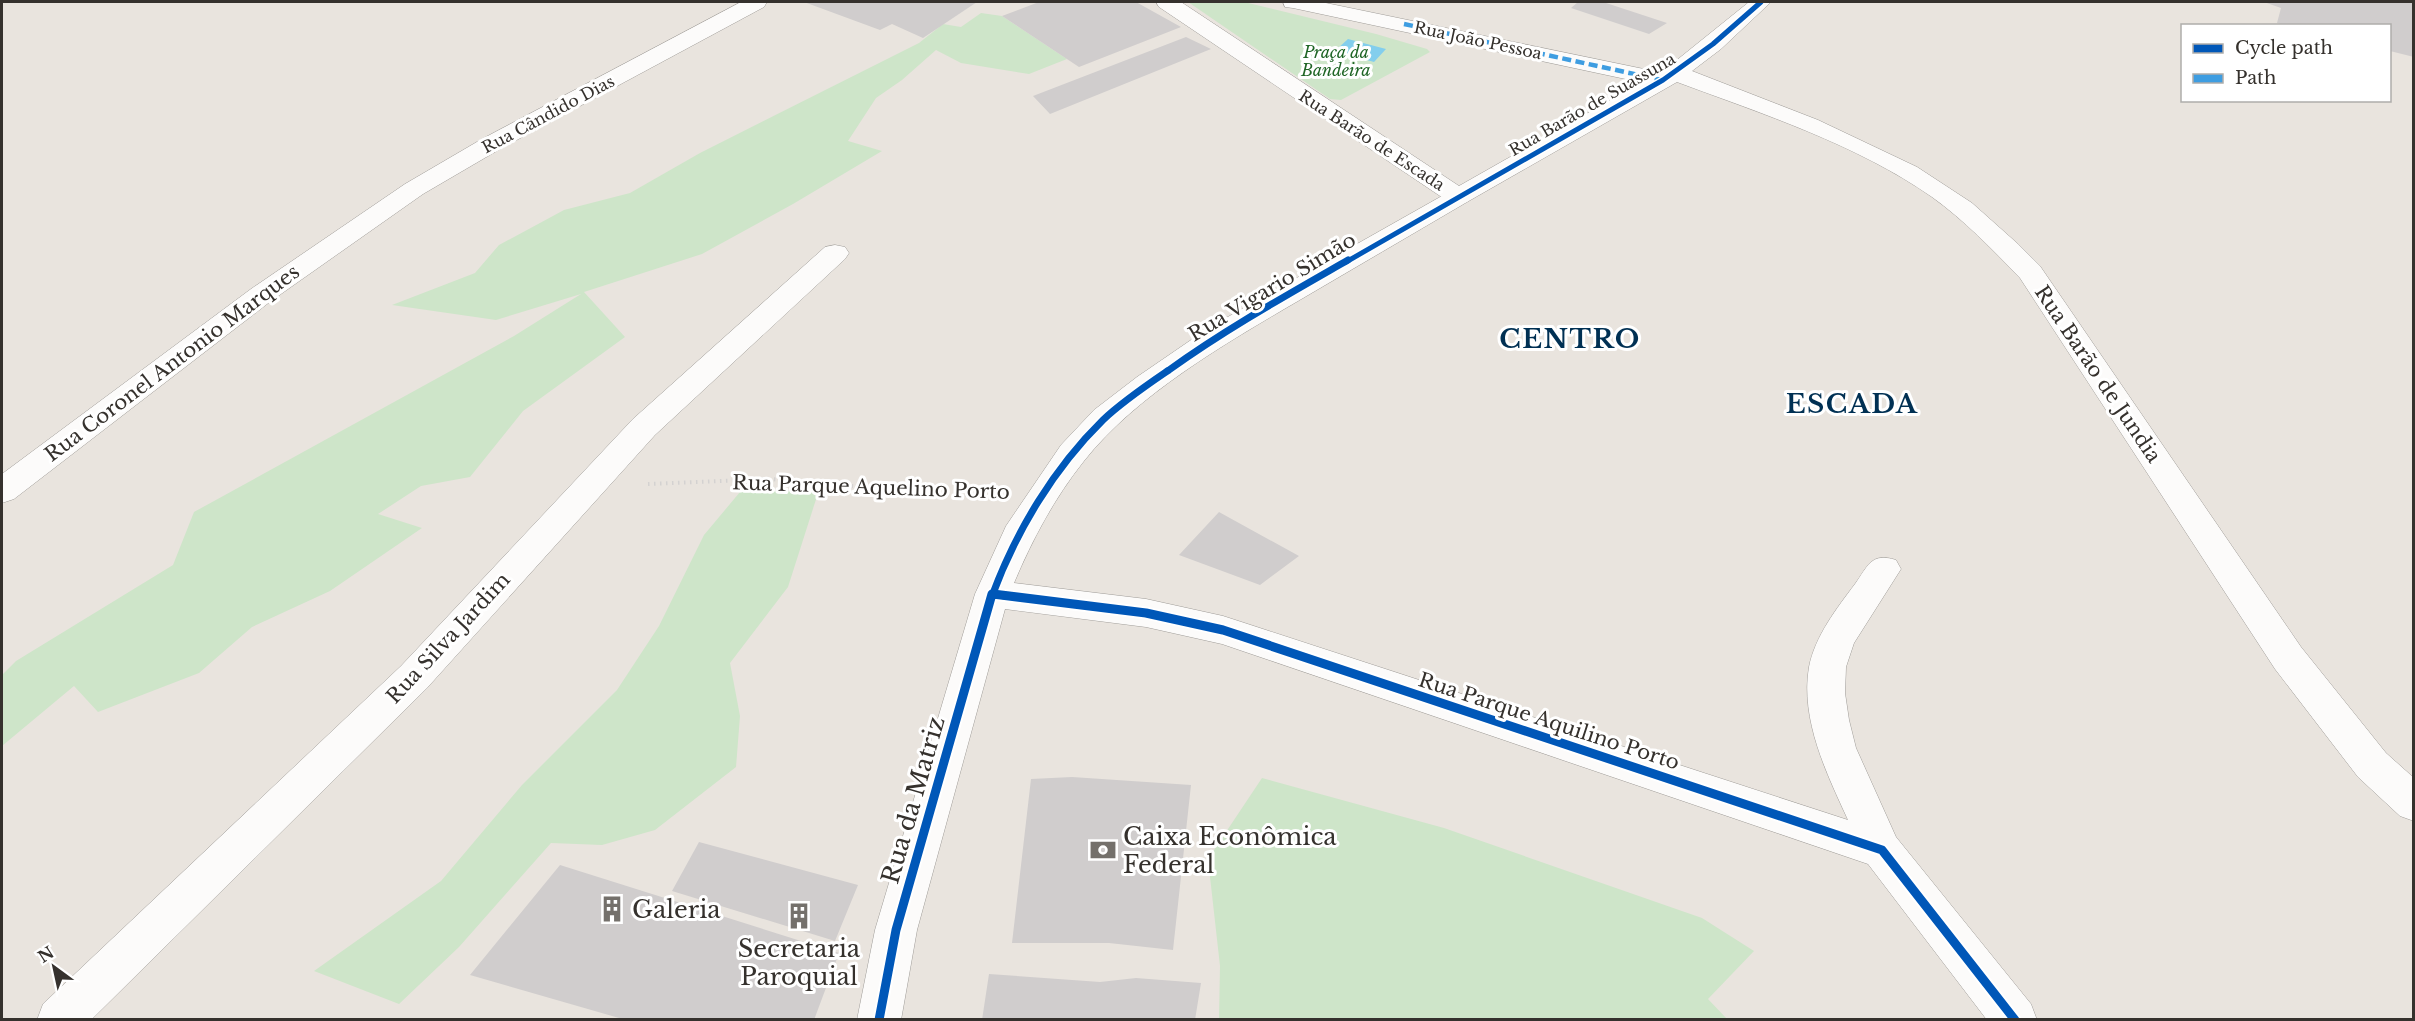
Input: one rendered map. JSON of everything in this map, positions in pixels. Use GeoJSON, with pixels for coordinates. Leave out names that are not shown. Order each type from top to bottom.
{"type":"FeatureCollection","features":[{"type":"Feature","properties":{"kind":"street","name":"Rua Cândido Dias"},"geometry":{"type":"LineString","coordinates":[[344,236],[414,189],[491,144],[756,2]]}},
{"type":"Feature","properties":{"kind":"street","name":"Rua Barão de Escada"},"geometry":{"type":"LineString","coordinates":[[1167,2],[1458,197]]}},
{"type":"Feature","properties":{"kind":"street","name":"Rua João Pessoa"},"geometry":{"type":"LineString","coordinates":[[1293,2],[1669,77]]}},
{"type":"Feature","properties":{"kind":"street","name":"Rua Barão de Suassuna"},"geometry":{"type":"LineString","coordinates":[[1458,197],[1669,77],[1713,44],[1761,2]]}},
{"type":"Feature","properties":{"kind":"street","name":"Rua Barão de Jundia"},"geometry":{"type":"LineString","coordinates":[[1669,77],[1818,129],[1879,158],[1937,190],[1985,226],[2030,272],[2288,658],[2372,765],[2414,803]]}},
{"type":"Feature","properties":{"kind":"street","name":"Rua Vigario Simão"},"geometry":{"type":"LineString","coordinates":[[992,594],[1018,535],[1072,453],[1105,418],[1148,384],[1220,334],[1458,197]]}},
{"type":"Feature","properties":{"kind":"street","name":"Rua Coronel Antonio Marques"},"geometry":{"type":"LineString","coordinates":[[2,491],[261,295],[344,236]]}},
{"type":"Feature","properties":{"kind":"street","name":"Rua Silva Jardim"},"geometry":{"type":"LineString","coordinates":[[59,1020],[414,677],[644,427],[835,253]]}},
{"type":"Feature","properties":{"kind":"street"},"geometry":{"type":"LineString","coordinates":[[1884,569],[1835,643],[1826,677],[1829,718],[1840,757],[1882,850],[2016,1020]]}},
{"type":"Feature","properties":{"kind":"street","name":"Rua Parque Aquilino Porto"},"geometry":{"type":"LineString","coordinates":[[992,594],[1146,613],[1223,630],[1882,850]]}},
{"type":"Feature","properties":{"kind":"street","name":"Rua da Matriz"},"geometry":{"type":"LineString","coordinates":[[879,1020],[896,930],[992,594]]}},
{"type":"Feature","properties":{"kind":"green space","name":"Praça da Bandeira"},"geometry":{"type":"Polygon","coordinates":[[[1188,2],[1244,2],[1376,34],[1427,49],[1430,52],[1341,100],[1330,99],[1188,2]]]}},
{"type":"Feature","properties":{"kind":"green space"},"geometry":{"type":"Polygon","coordinates":[[[981,13],[1002,16],[1067,59],[1029,74],[961,63],[936,50],[902,80],[876,98],[848,141],[882,151],[702,254],[584,292],[625,337],[523,411],[470,477],[421,486],[378,514],[422,528],[330,591],[252,627],[199,673],[98,712],[74,686],[2,746],[2,675],[16,661],[173,565],[194,512],[514,336],[581,294],[496,320],[392,305],[475,273],[499,245],[564,210],[630,193],[700,153],[919,43],[943,24],[961,27],[981,13]]]}},
{"type":"Feature","properties":{"kind":"green space"},"geometry":{"type":"Polygon","coordinates":[[[819,490],[788,587],[730,663],[740,716],[736,767],[655,830],[602,845],[551,843],[459,947],[399,1004],[314,971],[441,881],[522,785],[617,690],[659,626],[704,535],[740,492],[819,490]]]}},
{"type":"Feature","properties":{"kind":"green space"},"geometry":{"type":"Polygon","coordinates":[[[1262,778],[1444,828],[1702,918],[1754,951],[1708,999],[1727,1019],[1219,1019],[1220,966],[1208,859],[1262,778]]]}},
{"type":"Feature","properties":{"kind":"water"},"geometry":{"type":"Polygon","coordinates":[[[1348,39],[1386,49],[1374,62],[1335,51],[1348,39]]]}},
{"type":"Feature","properties":{"kind":"building"},"geometry":{"type":"Polygon","coordinates":[[[804,2],[977,2],[923,38],[892,24],[880,30],[804,2]]]}},
{"type":"Feature","properties":{"kind":"building"},"geometry":{"type":"Polygon","coordinates":[[[1039,2],[1136,2],[1181,27],[1079,67],[1002,16],[1039,2]]]}},
{"type":"Feature","properties":{"kind":"building"},"geometry":{"type":"Polygon","coordinates":[[[1578,2],[1603,2],[1667,23],[1649,34],[1571,8],[1578,2]]]}},
{"type":"Feature","properties":{"kind":"building"},"geometry":{"type":"Polygon","coordinates":[[[2264,2],[2414,2],[2414,57],[2391,51],[2391,24],[2280,24],[2277,23],[2281,8],[2264,2]]]}},
{"type":"Feature","properties":{"kind":"building"},"geometry":{"type":"Polygon","coordinates":[[[1186,37],[1211,49],[1050,114],[1033,96],[1186,37]]]}},
{"type":"Feature","properties":{"kind":"building"},"geometry":{"type":"Polygon","coordinates":[[[1219,512],[1299,556],[1260,585],[1179,555],[1219,512]]]}},
{"type":"Feature","properties":{"kind":"building","name":"Caixa Econômica Federal"},"geometry":{"type":"Polygon","coordinates":[[[1072,777],[1191,785],[1173,950],[1109,943],[1012,943],[1031,779],[1072,777]]]}},
{"type":"Feature","properties":{"kind":"building","name":"Secretaria Paroquial"},"geometry":{"type":"Polygon","coordinates":[[[699,842],[858,885],[835,941],[672,891],[699,842]]]}},
{"type":"Feature","properties":{"kind":"building","name":"Galeria"},"geometry":{"type":"Polygon","coordinates":[[[560,865],[839,953],[814,1020],[626,1020],[470,975],[560,865]]]}},
{"type":"Feature","properties":{"kind":"building"},"geometry":{"type":"Polygon","coordinates":[[[989,974],[1100,982],[1136,978],[1201,983],[1195,1020],[982,1020],[989,974]]]}},
{"type":"Feature","properties":{"kind":"marked path"},"geometry":{"type":"LineString","coordinates":[[1404,24],[1662,80]]}},
{"type":"Feature","properties":{"kind":"cycle path"},"geometry":{"type":"LineString","coordinates":[[879,1020],[896,930],[992,594],[1018,535],[1072,453],[1105,418],[1148,384],[1220,334],[1663,80],[1713,44],[1761,2]]}},
{"type":"Feature","properties":{"kind":"cycle path"},"geometry":{"type":"LineString","coordinates":[[992,594],[1146,613],[1223,630],[1882,850],[2015,1020]]}},
{"type":"Feature","properties":{"kind":"place","name":"Caixa Econômica Federal"},"geometry":{"type":"Point","coordinates":[1103,850]}},
{"type":"Feature","properties":{"kind":"place","name":"Galeria"},"geometry":{"type":"Point","coordinates":[612,909]}},
{"type":"Feature","properties":{"kind":"place","name":"Secretaria Paroquial"},"geometry":{"type":"Point","coordinates":[799,916]}},
{"type":"Feature","properties":{"kind":"district","name":"CENTRO"},"geometry":{"type":"Point","coordinates":[1570,339]}},
{"type":"Feature","properties":{"kind":"district","name":"ESCADA"},"geometry":{"type":"Point","coordinates":[1852,404]}}]}
